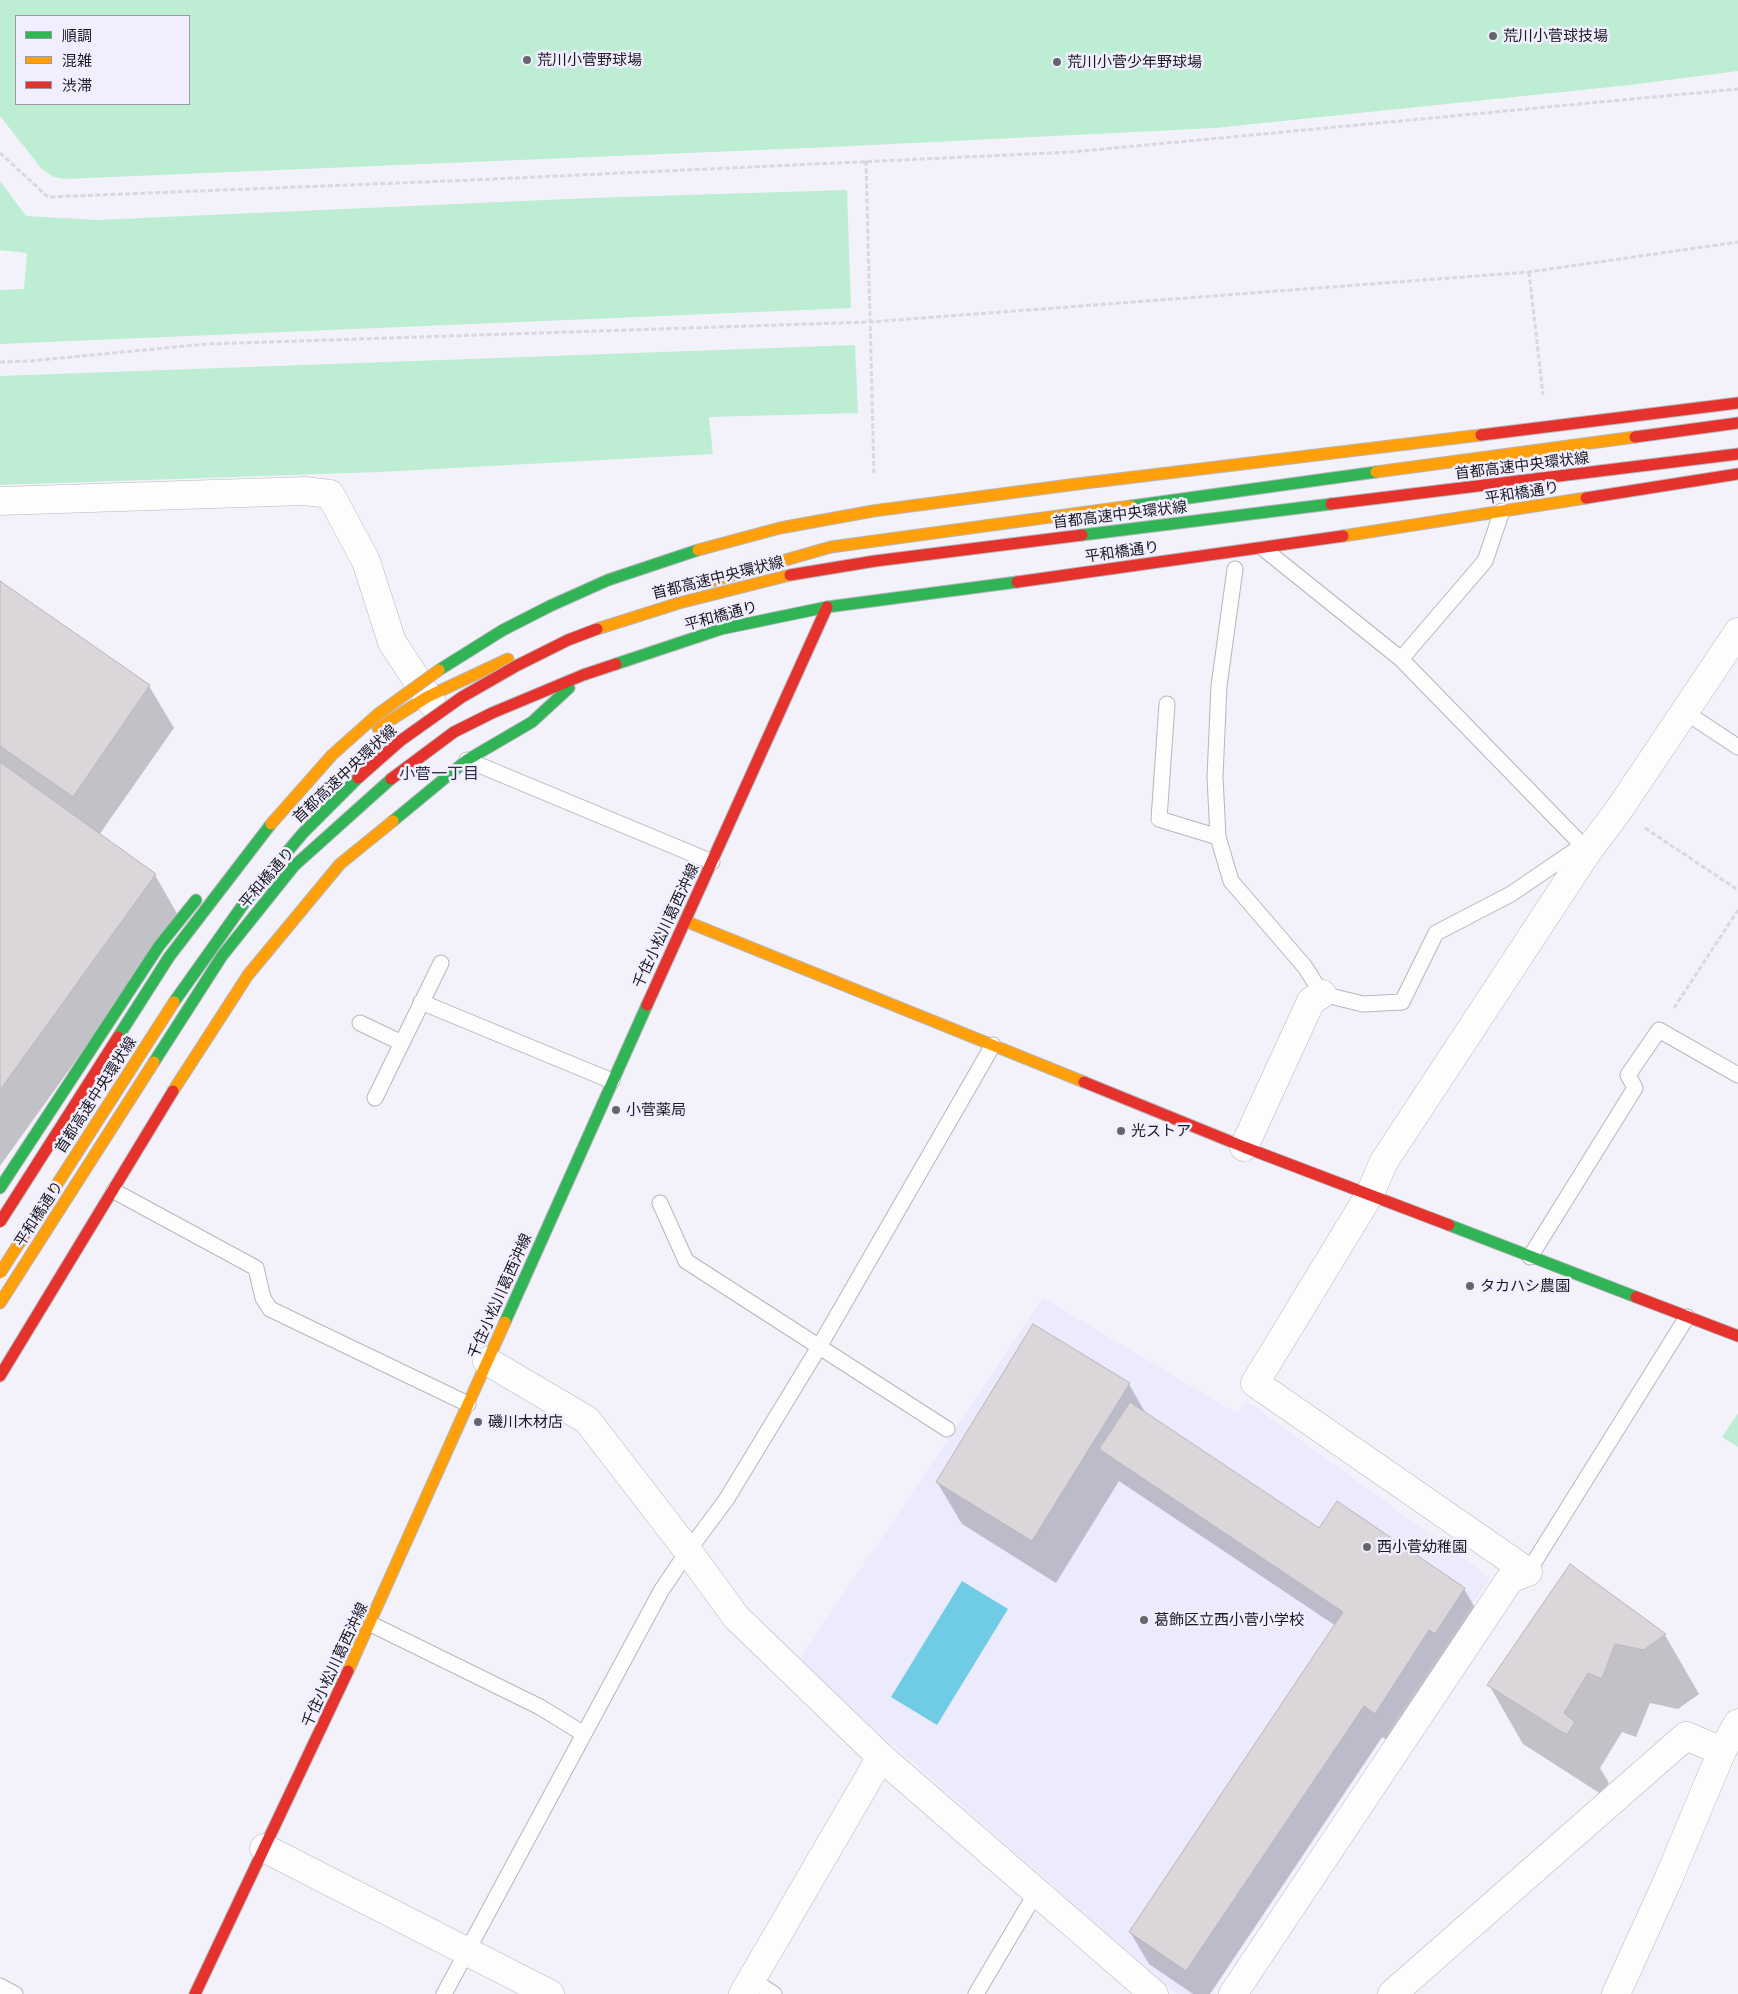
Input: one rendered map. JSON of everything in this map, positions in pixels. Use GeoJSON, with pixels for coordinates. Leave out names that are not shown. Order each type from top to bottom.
{"type":"FeatureCollection","features":[{"type":"Feature","properties":{"kind":"main road","name":"首都高速中央環状線"},"geometry":{"type":"LineString","coordinates":[[0,1222],[169,957],[224,881],[283,808],[332,755],[378,714],[440,669],[503,630],[608,580],[676,556],[780,528],[872,511],[1738,403]]}},
{"type":"Feature","properties":{"kind":"main road"},"geometry":{"type":"LineString","coordinates":[[652,599],[832,547],[1738,423]]}},
{"type":"Feature","properties":{"kind":"main road","name":"首都高速中央環状線"},"geometry":{"type":"LineString","coordinates":[[0,1273],[192,976],[245,902],[303,833],[354,782],[400,741],[462,697],[516,666],[576,637],[624,619],[784,576],[875,561],[1738,454]]}},
{"type":"Feature","properties":{"kind":"main road","name":"平和橋通り"},"geometry":{"type":"LineString","coordinates":[[0,1303],[222,956],[294,866],[377,789],[454,732],[492,713],[583,675],[721,629],[827,607],[1264,549],[1738,474]]}},
{"type":"Feature","properties":{"kind":"main road","name":"千住小松川葛西沖線"},"geometry":{"type":"LineString","coordinates":[[195,1994],[371,1624],[612,1081],[827,607]]}},
{"type":"Feature","properties":{"kind":"main road"},"geometry":{"type":"LineString","coordinates":[[238,847],[298,781],[427,697],[615,611]]}},
{"type":"Feature","properties":{"kind":"main road"},"geometry":{"type":"LineString","coordinates":[[0,1376],[114,1192],[166,1102],[248,975],[340,864],[467,760],[532,722],[583,675]]}},
{"type":"Feature","properties":{"kind":"main road"},"geometry":{"type":"LineString","coordinates":[[0,1188],[159,946],[202,893]]}},
{"type":"Feature","properties":{"kind":"main road"},"geometry":{"type":"LineString","coordinates":[[685,920],[1244,1146],[1738,1336]]}},
{"type":"Feature","properties":{"kind":"main road"},"geometry":{"type":"LineString","coordinates":[[0,1287],[122,1082]]}},
{"type":"Feature","properties":{"kind":"main road"},"geometry":{"type":"LineString","coordinates":[[0,1227],[40,1158]]}},
{"type":"Feature","properties":{"kind":"street"},"geometry":{"type":"LineString","coordinates":[[0,501],[305,491],[330,494],[366,561],[392,642],[427,697],[454,732]]}},
{"type":"Feature","properties":{"kind":"street"},"geometry":{"type":"LineString","coordinates":[[1528,1572],[1255,1384],[1370,1194],[1383,1162],[1586,848],[1618,811],[1738,632]]}},
{"type":"Feature","properties":{"kind":"street"},"geometry":{"type":"LineString","coordinates":[[1244,1146],[1311,1001],[1322,994]]}},
{"type":"Feature","properties":{"kind":"street"},"geometry":{"type":"LineString","coordinates":[[487,1362],[587,1420],[688,1550],[736,1617],[881,1757],[1038,1891],[1154,1994]]}},
{"type":"Feature","properties":{"kind":"street"},"geometry":{"type":"LineString","coordinates":[[1234,1994],[1510,1579],[1528,1572]]}},
{"type":"Feature","properties":{"kind":"street"},"geometry":{"type":"LineString","coordinates":[[1616,1994],[1667,1882],[1722,1751],[1738,1723]]}},
{"type":"Feature","properties":{"kind":"street"},"geometry":{"type":"LineString","coordinates":[[1392,1994],[1686,1736],[1722,1751]]}},
{"type":"Feature","properties":{"kind":"street"},"geometry":{"type":"LineString","coordinates":[[756,1989],[881,1757]]}},
{"type":"Feature","properties":{"kind":"street"},"geometry":{"type":"LineString","coordinates":[[264,1848],[550,1994]]}},
{"type":"Feature","properties":{"kind":"lane"},"geometry":{"type":"LineString","coordinates":[[1401,659],[1484,561],[1502,511]]}},
{"type":"Feature","properties":{"kind":"lane"},"geometry":{"type":"LineString","coordinates":[[1235,569],[1219,686],[1215,777],[1218,836],[1231,881],[1305,967],[1322,994],[1362,1004],[1402,1002],[1436,933],[1511,894],[1586,848],[1401,659],[1264,549]]}},
{"type":"Feature","properties":{"kind":"lane"},"geometry":{"type":"LineString","coordinates":[[1167,704],[1159,819],[1218,836]]}},
{"type":"Feature","properties":{"kind":"lane"},"geometry":{"type":"LineString","coordinates":[[1685,712],[1738,747]]}},
{"type":"Feature","properties":{"kind":"lane"},"geometry":{"type":"LineString","coordinates":[[467,760],[712,862]]}},
{"type":"Feature","properties":{"kind":"lane"},"geometry":{"type":"LineString","coordinates":[[375,1098],[440,963]]}},
{"type":"Feature","properties":{"kind":"lane"},"geometry":{"type":"LineString","coordinates":[[422,1002],[612,1081]]}},
{"type":"Feature","properties":{"kind":"lane"},"geometry":{"type":"LineString","coordinates":[[360,1023],[402,1043]]}},
{"type":"Feature","properties":{"kind":"lane"},"geometry":{"type":"LineString","coordinates":[[1530,1257],[1635,1088],[1628,1075],[1659,1030],[1738,1074]]}},
{"type":"Feature","properties":{"kind":"lane"},"geometry":{"type":"LineString","coordinates":[[444,1994],[661,1591],[688,1550],[726,1500],[819,1347],[993,1045]]}},
{"type":"Feature","properties":{"kind":"lane"},"geometry":{"type":"LineString","coordinates":[[114,1192],[256,1268],[263,1298],[270,1309],[468,1404]]}},
{"type":"Feature","properties":{"kind":"lane"},"geometry":{"type":"LineString","coordinates":[[660,1204],[686,1262],[947,1429]]}},
{"type":"Feature","properties":{"kind":"lane"},"geometry":{"type":"LineString","coordinates":[[1528,1572],[1687,1317]]}},
{"type":"Feature","properties":{"kind":"lane"},"geometry":{"type":"LineString","coordinates":[[371,1624],[540,1707],[584,1734]]}},
{"type":"Feature","properties":{"kind":"lane"},"geometry":{"type":"LineString","coordinates":[[976,1994],[1038,1891]]}},
{"type":"Feature","properties":{"kind":"lane"},"geometry":{"type":"LineString","coordinates":[[0,1986],[15,1994]]}},
{"type":"Feature","properties":{"kind":"path"},"geometry":{"type":"LineString","coordinates":[[0,152],[48,197],[472,180],[1072,152],[1738,89]]}},
{"type":"Feature","properties":{"kind":"path"},"geometry":{"type":"LineString","coordinates":[[866,161],[874,475]]}},
{"type":"Feature","properties":{"kind":"path"},"geometry":{"type":"LineString","coordinates":[[0,362],[206,344],[869,322],[1529,272],[1738,242]]}},
{"type":"Feature","properties":{"kind":"path"},"geometry":{"type":"LineString","coordinates":[[1529,272],[1543,398]]}},
{"type":"Feature","properties":{"kind":"path"},"geometry":{"type":"LineString","coordinates":[[1618,811],[1738,890]]}},
{"type":"Feature","properties":{"kind":"path"},"geometry":{"type":"LineString","coordinates":[[1659,1030],[1738,910]]}},
{"type":"Feature","properties":{"kind":"shaded area","name":"葛飾区立西小菅小学校"},"geometry":{"type":"Polygon","coordinates":[[[1043,1298],[1238,1414],[1247,1401],[1490,1578],[1211,1994],[1177,1994],[798,1662],[1043,1298]]]}},
{"type":"Feature","properties":{"kind":"green space"},"geometry":{"type":"Polygon","coordinates":[[[0,0],[1738,0],[1738,71],[1630,85],[1215,128],[832,147],[63,179],[53,177],[41,168],[0,116],[0,0]]]}},
{"type":"Feature","properties":{"kind":"green space"},"geometry":{"type":"Polygon","coordinates":[[[0,181],[26,216],[97,220],[590,198],[847,190],[851,308],[0,344],[0,290],[24,289],[27,253],[0,250],[0,181]]]}},
{"type":"Feature","properties":{"kind":"green space"},"geometry":{"type":"Polygon","coordinates":[[[855,345],[858,413],[709,417],[713,454],[380,472],[0,485],[0,376],[855,345]]]}},
{"type":"Feature","properties":{"kind":"green space"},"geometry":{"type":"Polygon","coordinates":[[[1738,1413],[1738,1447],[1722,1437],[1738,1413]]]}},
{"type":"Feature","properties":{"kind":"water"},"geometry":{"type":"Polygon","coordinates":[[[962,1581],[1008,1609],[937,1725],[891,1697],[962,1581]]]}},
{"type":"Feature","properties":{"kind":"building"},"geometry":{"type":"Polygon","coordinates":[[[0,581],[150,685],[73,797],[0,746],[0,581]]]}},
{"type":"Feature","properties":{"kind":"building"},"geometry":{"type":"Polygon","coordinates":[[[0,762],[156,874],[0,1090],[0,762]]]}},
{"type":"Feature","properties":{"kind":"building"},"geometry":{"type":"Polygon","coordinates":[[[1033,1324],[1130,1383],[1032,1541],[936,1482],[1033,1324]]]}},
{"type":"Feature","properties":{"kind":"building"},"geometry":{"type":"Polygon","coordinates":[[[1130,1402],[1319,1528],[1337,1501],[1465,1588],[1435,1634],[1429,1630],[1375,1714],[1364,1706],[1186,1971],[1129,1932],[1343,1612],[1099,1449],[1130,1402]]]}},
{"type":"Feature","properties":{"kind":"building"},"geometry":{"type":"Polygon","coordinates":[[[1570,1564],[1666,1634],[1644,1650],[1615,1644],[1602,1679],[1588,1673],[1564,1713],[1575,1722],[1567,1735],[1487,1685],[1570,1564]]]}},
{"type":"Feature","properties":{"kind":"traffic: fast"},"geometry":{"type":"LineString","coordinates":[[1131,506],[1376,472]]}},
{"type":"Feature","properties":{"kind":"traffic: fast"},"geometry":{"type":"LineString","coordinates":[[1082,535],[1331,504]]}},
{"type":"Feature","properties":{"kind":"traffic: fast"},"geometry":{"type":"LineString","coordinates":[[439,670],[503,630],[550,606],[608,580],[698,550]]}},
{"type":"Feature","properties":{"kind":"traffic: fast"},"geometry":{"type":"LineString","coordinates":[[616,664],[721,629],[827,607],[1017,582]]}},
{"type":"Feature","properties":{"kind":"traffic: fast"},"geometry":{"type":"LineString","coordinates":[[393,821],[467,760],[532,722],[569,688]]}},
{"type":"Feature","properties":{"kind":"traffic: fast"},"geometry":{"type":"LineString","coordinates":[[174,1002],[245,902],[303,833],[358,778]]}},
{"type":"Feature","properties":{"kind":"traffic: fast"},"geometry":{"type":"LineString","coordinates":[[154,1062],[222,956],[294,866],[391,779]]}},
{"type":"Feature","properties":{"kind":"traffic: fast"},"geometry":{"type":"LineString","coordinates":[[118,1037],[169,957],[271,824]]}},
{"type":"Feature","properties":{"kind":"traffic: fast"},"geometry":{"type":"LineString","coordinates":[[0,1188],[159,946],[196,900]]}},
{"type":"Feature","properties":{"kind":"traffic: fast"},"geometry":{"type":"LineString","coordinates":[[505,1322],[647,1005]]}},
{"type":"Feature","properties":{"kind":"traffic: fast"},"geometry":{"type":"LineString","coordinates":[[1449,1225],[1636,1297]]}},
{"type":"Feature","properties":{"kind":"traffic: slow"},"geometry":{"type":"LineString","coordinates":[[1077,484],[1481,435]]}},
{"type":"Feature","properties":{"kind":"traffic: slow"},"geometry":{"type":"LineString","coordinates":[[1376,472],[1635,437]]}},
{"type":"Feature","properties":{"kind":"traffic: slow"},"geometry":{"type":"LineString","coordinates":[[698,550],[780,528],[873,511],[1077,484]]}},
{"type":"Feature","properties":{"kind":"traffic: slow"},"geometry":{"type":"LineString","coordinates":[[1343,536],[1586,498]]}},
{"type":"Feature","properties":{"kind":"traffic: slow"},"geometry":{"type":"LineString","coordinates":[[708,582],[831,547],[1131,506]]}},
{"type":"Feature","properties":{"kind":"traffic: slow"},"geometry":{"type":"LineString","coordinates":[[597,629],[679,603],[790,575]]}},
{"type":"Feature","properties":{"kind":"traffic: slow"},"geometry":{"type":"LineString","coordinates":[[378,728],[427,697],[508,659]]}},
{"type":"Feature","properties":{"kind":"traffic: slow"},"geometry":{"type":"LineString","coordinates":[[271,824],[332,755],[378,714],[439,670]]}},
{"type":"Feature","properties":{"kind":"traffic: slow"},"geometry":{"type":"LineString","coordinates":[[173,1091],[248,975],[340,864],[393,821]]}},
{"type":"Feature","properties":{"kind":"traffic: slow"},"geometry":{"type":"LineString","coordinates":[[685,921],[1084,1082]]}},
{"type":"Feature","properties":{"kind":"traffic: slow"},"geometry":{"type":"LineString","coordinates":[[0,1273],[174,1002]]}},
{"type":"Feature","properties":{"kind":"traffic: slow"},"geometry":{"type":"LineString","coordinates":[[0,1303],[154,1062]]}},
{"type":"Feature","properties":{"kind":"traffic: slow"},"geometry":{"type":"LineString","coordinates":[[348,1671],[505,1322]]}},
{"type":"Feature","properties":{"kind":"traffic: jam"},"geometry":{"type":"LineString","coordinates":[[1481,435],[1738,403]]}},
{"type":"Feature","properties":{"kind":"traffic: jam"},"geometry":{"type":"LineString","coordinates":[[1635,437],[1738,423]]}},
{"type":"Feature","properties":{"kind":"traffic: jam"},"geometry":{"type":"LineString","coordinates":[[1331,504],[1738,454]]}},
{"type":"Feature","properties":{"kind":"traffic: jam"},"geometry":{"type":"LineString","coordinates":[[1586,498],[1738,474]]}},
{"type":"Feature","properties":{"kind":"traffic: jam"},"geometry":{"type":"LineString","coordinates":[[790,575],[875,561],[1082,535]]}},
{"type":"Feature","properties":{"kind":"traffic: jam"},"geometry":{"type":"LineString","coordinates":[[1017,582],[1343,536]]}},
{"type":"Feature","properties":{"kind":"traffic: jam"},"geometry":{"type":"LineString","coordinates":[[647,1005],[827,607]]}},
{"type":"Feature","properties":{"kind":"traffic: jam"},"geometry":{"type":"LineString","coordinates":[[358,778],[400,741],[462,697],[516,666],[568,640],[597,629]]}},
{"type":"Feature","properties":{"kind":"traffic: jam"},"geometry":{"type":"LineString","coordinates":[[391,779],[454,732],[492,713],[583,675],[616,664]]}},
{"type":"Feature","properties":{"kind":"traffic: jam"},"geometry":{"type":"LineString","coordinates":[[0,1222],[118,1037]]}},
{"type":"Feature","properties":{"kind":"traffic: jam"},"geometry":{"type":"LineString","coordinates":[[1084,1082],[1244,1147],[1449,1225]]}},
{"type":"Feature","properties":{"kind":"traffic: jam"},"geometry":{"type":"LineString","coordinates":[[0,1376],[173,1091]]}},
{"type":"Feature","properties":{"kind":"traffic: jam"},"geometry":{"type":"LineString","coordinates":[[1636,1297],[1738,1336]]}},
{"type":"Feature","properties":{"kind":"traffic: jam"},"geometry":{"type":"LineString","coordinates":[[195,1994],[348,1671]]}},
{"type":"Feature","properties":{"kind":"place","name":"荒川小菅球技場"},"geometry":{"type":"Point","coordinates":[1493,36]}},
{"type":"Feature","properties":{"kind":"place","name":"荒川小菅野球場"},"geometry":{"type":"Point","coordinates":[527,60]}},
{"type":"Feature","properties":{"kind":"place","name":"荒川小菅少年野球場"},"geometry":{"type":"Point","coordinates":[1057,62]}},
{"type":"Feature","properties":{"kind":"place","name":"小菅薬局"},"geometry":{"type":"Point","coordinates":[616,1110]}},
{"type":"Feature","properties":{"kind":"place","name":"光ストア"},"geometry":{"type":"Point","coordinates":[1121,1131]}},
{"type":"Feature","properties":{"kind":"place","name":"タカハシ農園"},"geometry":{"type":"Point","coordinates":[1470,1286]}},
{"type":"Feature","properties":{"kind":"place","name":"磯川木材店"},"geometry":{"type":"Point","coordinates":[478,1422]}},
{"type":"Feature","properties":{"kind":"place","name":"西小菅幼稚園"},"geometry":{"type":"Point","coordinates":[1367,1547]}},
{"type":"Feature","properties":{"kind":"place","name":"葛飾区立西小菅小学校"},"geometry":{"type":"Point","coordinates":[1144,1620]}},
{"type":"Feature","properties":{"kind":"district","name":"小菅一丁目"},"geometry":{"type":"Point","coordinates":[439,774]}}]}
